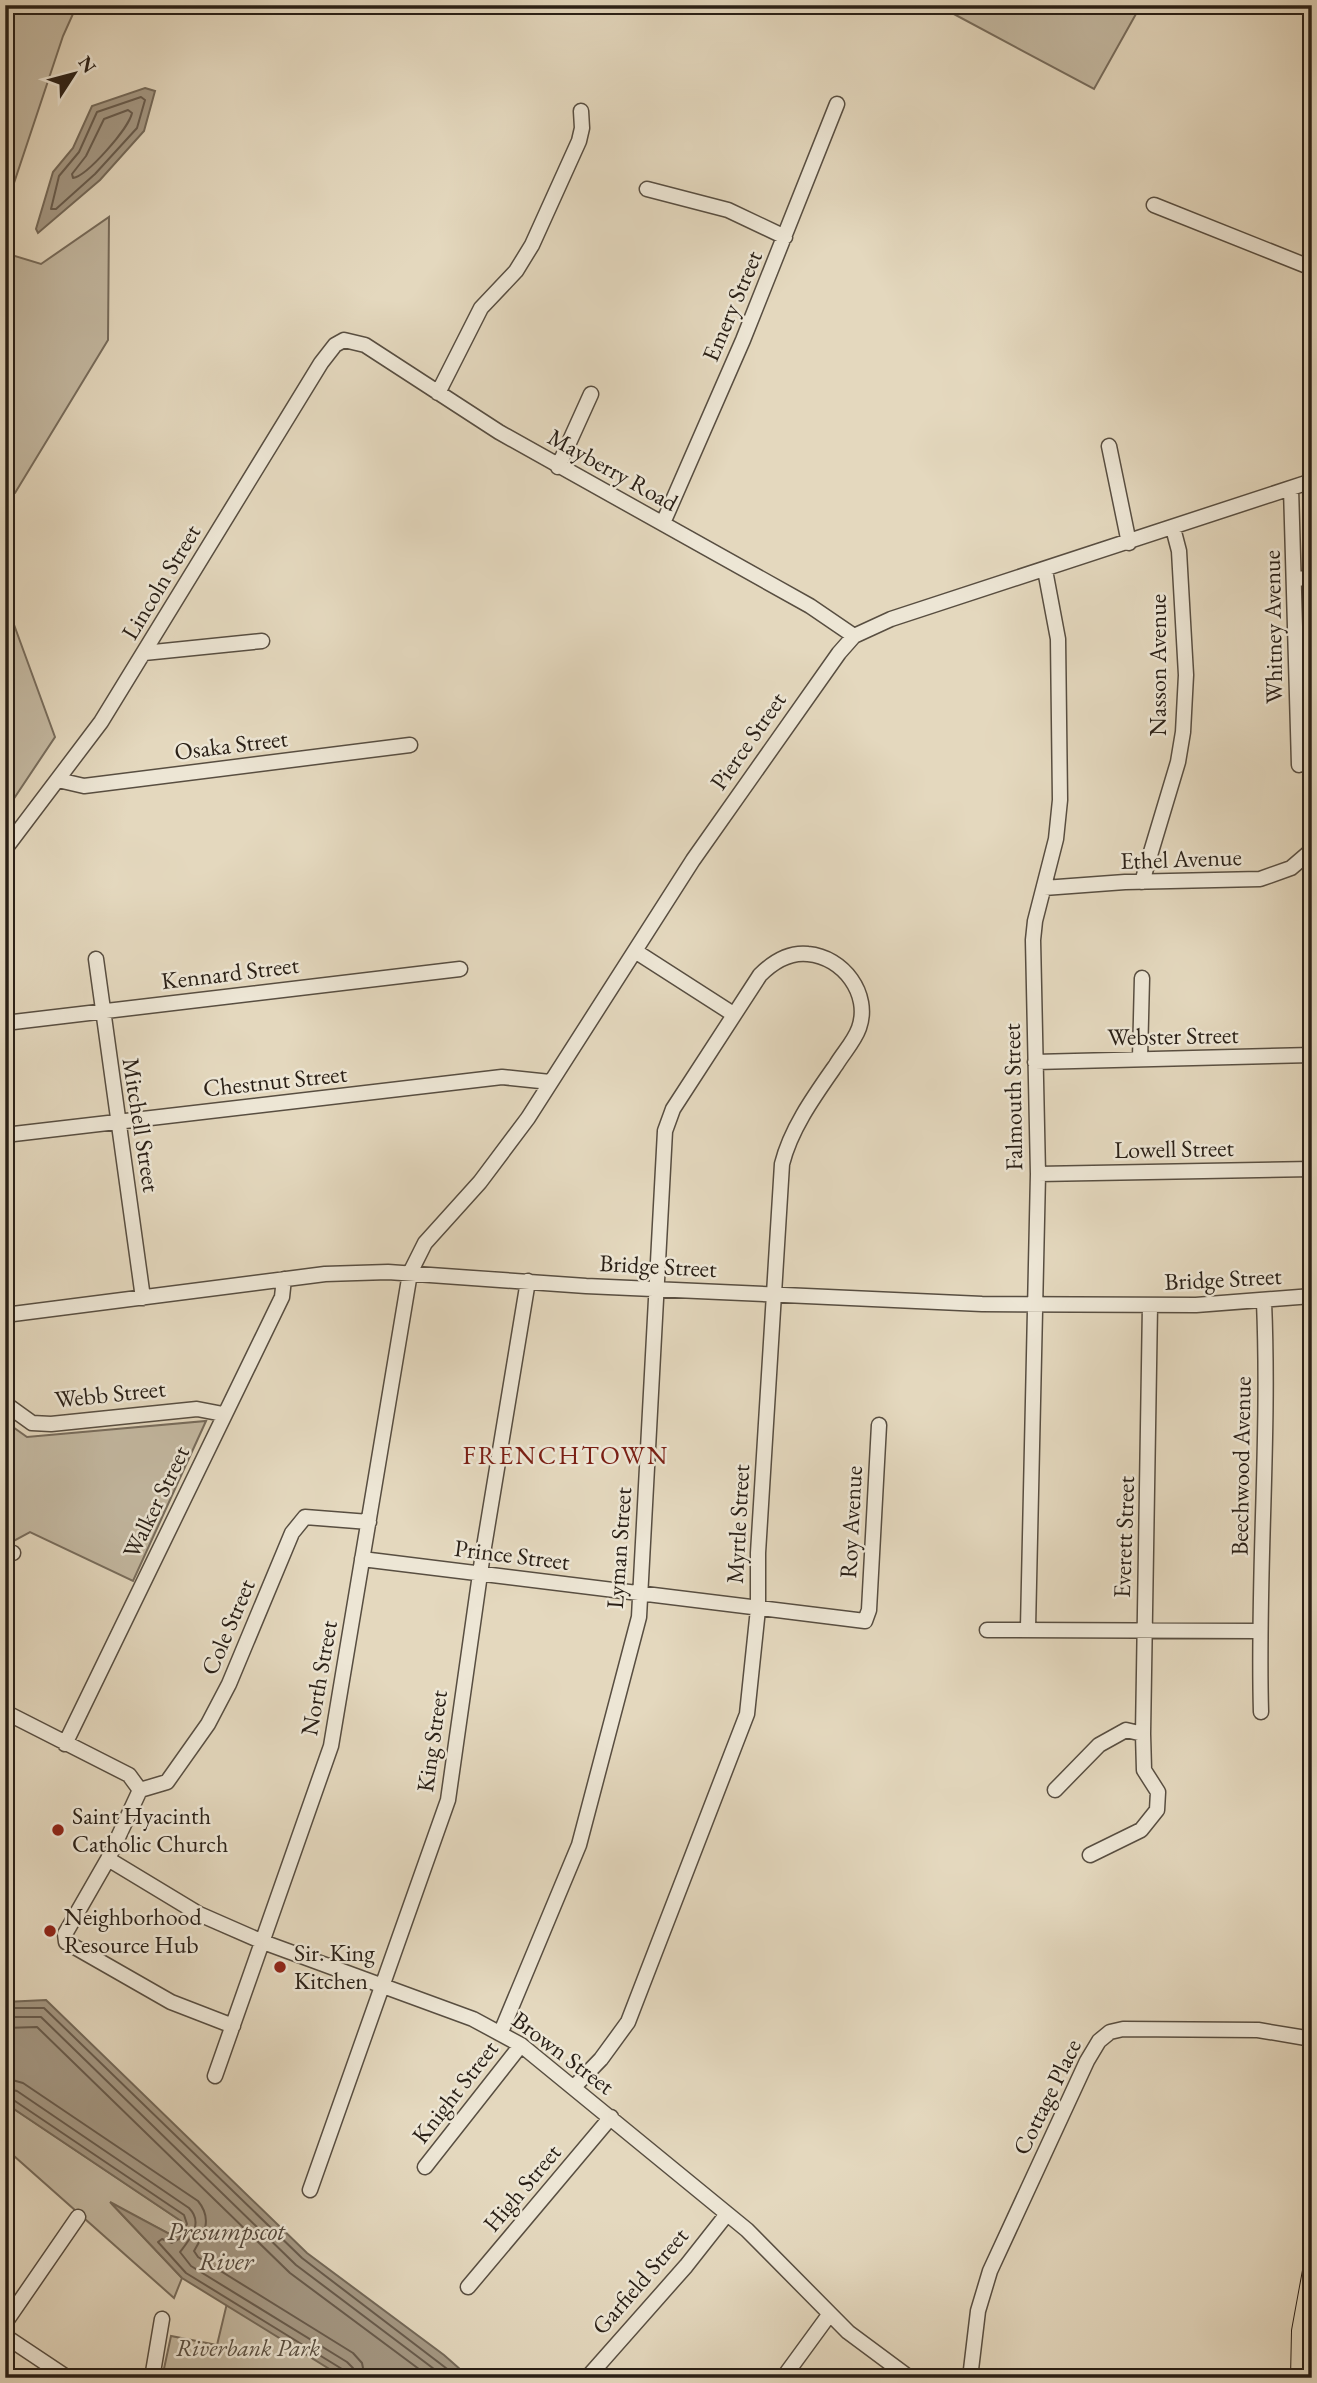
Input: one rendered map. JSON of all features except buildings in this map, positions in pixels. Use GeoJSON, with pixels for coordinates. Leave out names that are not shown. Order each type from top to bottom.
{"type":"FeatureCollection","features":[{"type":"Feature","properties":{"kind":"main road"},"geometry":{"type":"LineString","coordinates":[[1300,2378],[1301,2331],[1312,2271]]}},
{"type":"Feature","properties":{"kind":"street","name":"Emery Street"},"geometry":{"type":"LineString","coordinates":[[663,523],[785,237],[837,104]]}},
{"type":"Feature","properties":{"kind":"street"},"geometry":{"type":"LineString","coordinates":[[438,393],[481,308],[516,271],[533,245],[579,141],[581,111]]}},
{"type":"Feature","properties":{"kind":"street"},"geometry":{"type":"LineString","coordinates":[[647,189],[728,210],[785,237]]}},
{"type":"Feature","properties":{"kind":"street"},"geometry":{"type":"LineString","coordinates":[[1154,205],[1312,268]]}},
{"type":"Feature","properties":{"kind":"street","name":"Lincoln Street"},"geometry":{"type":"LineString","coordinates":[[5,849],[101,722],[321,363],[335,345],[344,340],[351,341]]}},
{"type":"Feature","properties":{"kind":"street","name":"Mayberry Road"},"geometry":{"type":"LineString","coordinates":[[351,341],[365,345],[558,467],[810,606],[854,636]]}},
{"type":"Feature","properties":{"kind":"street"},"geometry":{"type":"LineString","coordinates":[[558,467],[591,394]]}},
{"type":"Feature","properties":{"kind":"street"},"geometry":{"type":"LineString","coordinates":[[1109,446],[1129,542]]}},
{"type":"Feature","properties":{"kind":"street","name":"Pierce Street"},"geometry":{"type":"LineString","coordinates":[[410,1273],[425,1242],[493,1166],[718,822],[854,636],[891,619],[1312,481]]}},
{"type":"Feature","properties":{"kind":"street","name":"Whitney Avenue"},"geometry":{"type":"LineString","coordinates":[[1291,488],[1299,765]]}},
{"type":"Feature","properties":{"kind":"street","name":"Nasson Avenue"},"geometry":{"type":"LineString","coordinates":[[1142,882],[1178,762],[1185,713],[1179,551],[1172,528]]}},
{"type":"Feature","properties":{"kind":"street","name":"Falmouth Street"},"geometry":{"type":"LineString","coordinates":[[1028,1628],[1038,1174],[1033,940],[1056,839],[1060,771],[1058,639],[1045,569]]}},
{"type":"Feature","properties":{"kind":"street"},"geometry":{"type":"LineString","coordinates":[[1295,578],[1312,579]]}},
{"type":"Feature","properties":{"kind":"street"},"geometry":{"type":"LineString","coordinates":[[144,653],[262,641]]}},
{"type":"Feature","properties":{"kind":"street","name":"Osaka Street"},"geometry":{"type":"LineString","coordinates":[[58,780],[84,786],[410,745]]}},
{"type":"Feature","properties":{"kind":"street","name":"Ethel Avenue"},"geometry":{"type":"LineString","coordinates":[[1044,888],[1259,879],[1291,868],[1312,850]]}},
{"type":"Feature","properties":{"kind":"street"},"geometry":{"type":"LineString","coordinates":[[635,951],[733,1014]]}},
{"type":"Feature","properties":{"kind":"street","name":"Lyman Street"},"geometry":{"type":"LineString","coordinates":[[500,2032],[552,1916],[589,1815],[642,1595],[665,1131],[673,1109],[760,975],[780,959],[803,953],[824,957]]}},
{"type":"Feature","properties":{"kind":"street","name":"Myrtle Street"},"geometry":{"type":"LineString","coordinates":[[574,2087],[615,2041],[642,1992],[747,1714],[758,1609],[758,1553],[779,1184],[784,1154],[798,1124],[854,1038],[861,1017],[859,998],[852,981],[840,967],[824,957]]}},
{"type":"Feature","properties":{"kind":"street","name":"Mitchell Street"},"geometry":{"type":"LineString","coordinates":[[96,959],[116,1122],[136,1231],[143,1298]]}},
{"type":"Feature","properties":{"kind":"street","name":"Kennard Street"},"geometry":{"type":"LineString","coordinates":[[5,1023],[460,969]]}},
{"type":"Feature","properties":{"kind":"street"},"geometry":{"type":"LineString","coordinates":[[1140,1058],[1142,978]]}},
{"type":"Feature","properties":{"kind":"street","name":"Webster Street"},"geometry":{"type":"LineString","coordinates":[[1035,1062],[1312,1055]]}},
{"type":"Feature","properties":{"kind":"street","name":"Chestnut Street"},"geometry":{"type":"LineString","coordinates":[[5,1135],[502,1077],[550,1082]]}},
{"type":"Feature","properties":{"kind":"street","name":"Lowell Street"},"geometry":{"type":"LineString","coordinates":[[1038,1174],[1312,1169]]}},
{"type":"Feature","properties":{"kind":"street","name":"Bridge Street"},"geometry":{"type":"LineString","coordinates":[[5,1315],[325,1274],[410,1273],[772,1295],[1036,1305],[1264,1302],[1312,1296]]}},
{"type":"Feature","properties":{"kind":"street","name":"North Street"},"geometry":{"type":"LineString","coordinates":[[215,2076],[331,1746],[410,1273]]}},
{"type":"Feature","properties":{"kind":"street","name":"Walker Street"},"geometry":{"type":"LineString","coordinates":[[65,1744],[282,1297],[284,1279]]}},
{"type":"Feature","properties":{"kind":"street","name":"King Street"},"geometry":{"type":"LineString","coordinates":[[310,2190],[448,1800],[528,1281]]}},
{"type":"Feature","properties":{"kind":"street","name":"Beechwood Avenue"},"geometry":{"type":"LineString","coordinates":[[1261,1712],[1258,1631],[1265,1500],[1264,1302]]}},
{"type":"Feature","properties":{"kind":"street","name":"Everett Street"},"geometry":{"type":"LineString","coordinates":[[1090,1855],[1141,1830],[1157,1810],[1158,1792],[1144,1770],[1143,1734],[1150,1305]]}},
{"type":"Feature","properties":{"kind":"street"},"geometry":{"type":"LineString","coordinates":[[5,1367],[6,1406]]}},
{"type":"Feature","properties":{"kind":"street","name":"Webb Street"},"geometry":{"type":"LineString","coordinates":[[6,1406],[32,1423],[51,1424],[197,1409],[223,1414]]}},
{"type":"Feature","properties":{"kind":"street","name":"Roy Avenue"},"geometry":{"type":"LineString","coordinates":[[865,1621],[869,1609],[879,1424]]}},
{"type":"Feature","properties":{"kind":"street","name":"Cole Street"},"geometry":{"type":"LineString","coordinates":[[140,1790],[167,1782],[214,1714],[299,1523],[305,1517],[369,1522]]}},
{"type":"Feature","properties":{"kind":"street","name":"Prince Street"},"geometry":{"type":"LineString","coordinates":[[362,1559],[865,1621]]}},
{"type":"Feature","properties":{"kind":"street"},"geometry":{"type":"LineString","coordinates":[[987,1630],[1028,1628],[1258,1631]]}},
{"type":"Feature","properties":{"kind":"street"},"geometry":{"type":"LineString","coordinates":[[5,1712],[129,1775],[140,1790],[108,1859],[65,1934],[66,1942],[171,2002],[233,2026]]}},
{"type":"Feature","properties":{"kind":"street"},"geometry":{"type":"LineString","coordinates":[[1055,1790],[1098,1745],[1126,1730],[1143,1734]]}},
{"type":"Feature","properties":{"kind":"street","name":"Brown Street"},"geometry":{"type":"LineString","coordinates":[[108,1859],[191,1909],[263,1942],[500,2032],[521,2045],[727,2214],[780,2262],[829,2315],[910,2378]]}},
{"type":"Feature","properties":{"kind":"street","name":"Cottage Place"},"geometry":{"type":"LineString","coordinates":[[970,2378],[978,2311],[989,2270],[1087,2061],[1099,2041],[1110,2032],[1135,2029],[1258,2030],[1312,2039]]}},
{"type":"Feature","properties":{"kind":"street","name":"Knight Street"},"geometry":{"type":"LineString","coordinates":[[425,2167],[521,2045]]}},
{"type":"Feature","properties":{"kind":"street","name":"High Street"},"geometry":{"type":"LineString","coordinates":[[468,2287],[611,2117]]}},
{"type":"Feature","properties":{"kind":"street","name":"Garfield Street"},"geometry":{"type":"LineString","coordinates":[[589,2377],[727,2214]]}},
{"type":"Feature","properties":{"kind":"street"},"geometry":{"type":"LineString","coordinates":[[5,2323],[78,2217]]}},
{"type":"Feature","properties":{"kind":"street"},"geometry":{"type":"LineString","coordinates":[[783,2378],[829,2315]]}},
{"type":"Feature","properties":{"kind":"street"},"geometry":{"type":"LineString","coordinates":[[152,2378],[162,2319]]}},
{"type":"Feature","properties":{"kind":"street"},"geometry":{"type":"LineString","coordinates":[[5,2336],[68,2378]]}},
{"type":"Feature","properties":{"kind":"green space"},"geometry":{"type":"Polygon","coordinates":[[[5,5],[77,5],[63,36],[5,210],[5,5]]]}},
{"type":"Feature","properties":{"kind":"green space"},"geometry":{"type":"Polygon","coordinates":[[[937,5],[1141,5],[1094,89],[937,5]]]}},
{"type":"Feature","properties":{"kind":"green space"},"geometry":{"type":"Polygon","coordinates":[[[109,217],[108,340],[15,493],[5,497],[5,253],[41,264],[109,217]]]}},
{"type":"Feature","properties":{"kind":"green space"},"geometry":{"type":"Polygon","coordinates":[[[5,600],[55,737],[5,812],[5,600]]]}},
{"type":"Feature","properties":{"kind":"green space"},"geometry":{"type":"Polygon","coordinates":[[[206,1421],[133,1581],[30,1532],[10,1543],[5,1542],[5,1434],[10,1425],[27,1437],[206,1421]]]}},
{"type":"Feature","properties":{"kind":"green space"},"geometry":{"type":"Polygon","coordinates":[[[5,2103],[181,2221],[173,2236],[112,2204],[182,2278],[174,2298],[5,2148],[5,2103]]]}},
{"type":"Feature","properties":{"kind":"green space","name":"Riverbank Park"},"geometry":{"type":"Polygon","coordinates":[[[228,2299],[348,2378],[162,2378],[171,2336],[217,2345],[228,2299]]]}},
{"type":"Feature","properties":{"kind":"water"},"geometry":{"type":"Polygon","coordinates":[[[145,88],[155,91],[144,131],[100,180],[38,233],[36,229],[53,172],[73,148],[92,106],[145,88]]]}},
{"type":"Feature","properties":{"kind":"water","name":"Presumpscot River"},"geometry":{"type":"Polygon","coordinates":[[[46,2000],[307,2253],[444,2355],[470,2378],[344,2378],[182,2278],[110,2202],[173,2236],[181,2221],[5,2103],[5,2002],[46,2000]]]}},
{"type":"Feature","properties":{"kind":"place","name":"Saint Hyacinth Catholic Church"},"geometry":{"type":"Point","coordinates":[58,1830]}},
{"type":"Feature","properties":{"kind":"place","name":"Neighborhood Resource Hub"},"geometry":{"type":"Point","coordinates":[50,1931]}},
{"type":"Feature","properties":{"kind":"place","name":"Sir. King Kitchen"},"geometry":{"type":"Point","coordinates":[280,1967]}},
{"type":"Feature","properties":{"kind":"district","name":"FRENCHTOWN"},"geometry":{"type":"Point","coordinates":[566,1455]}}]}
